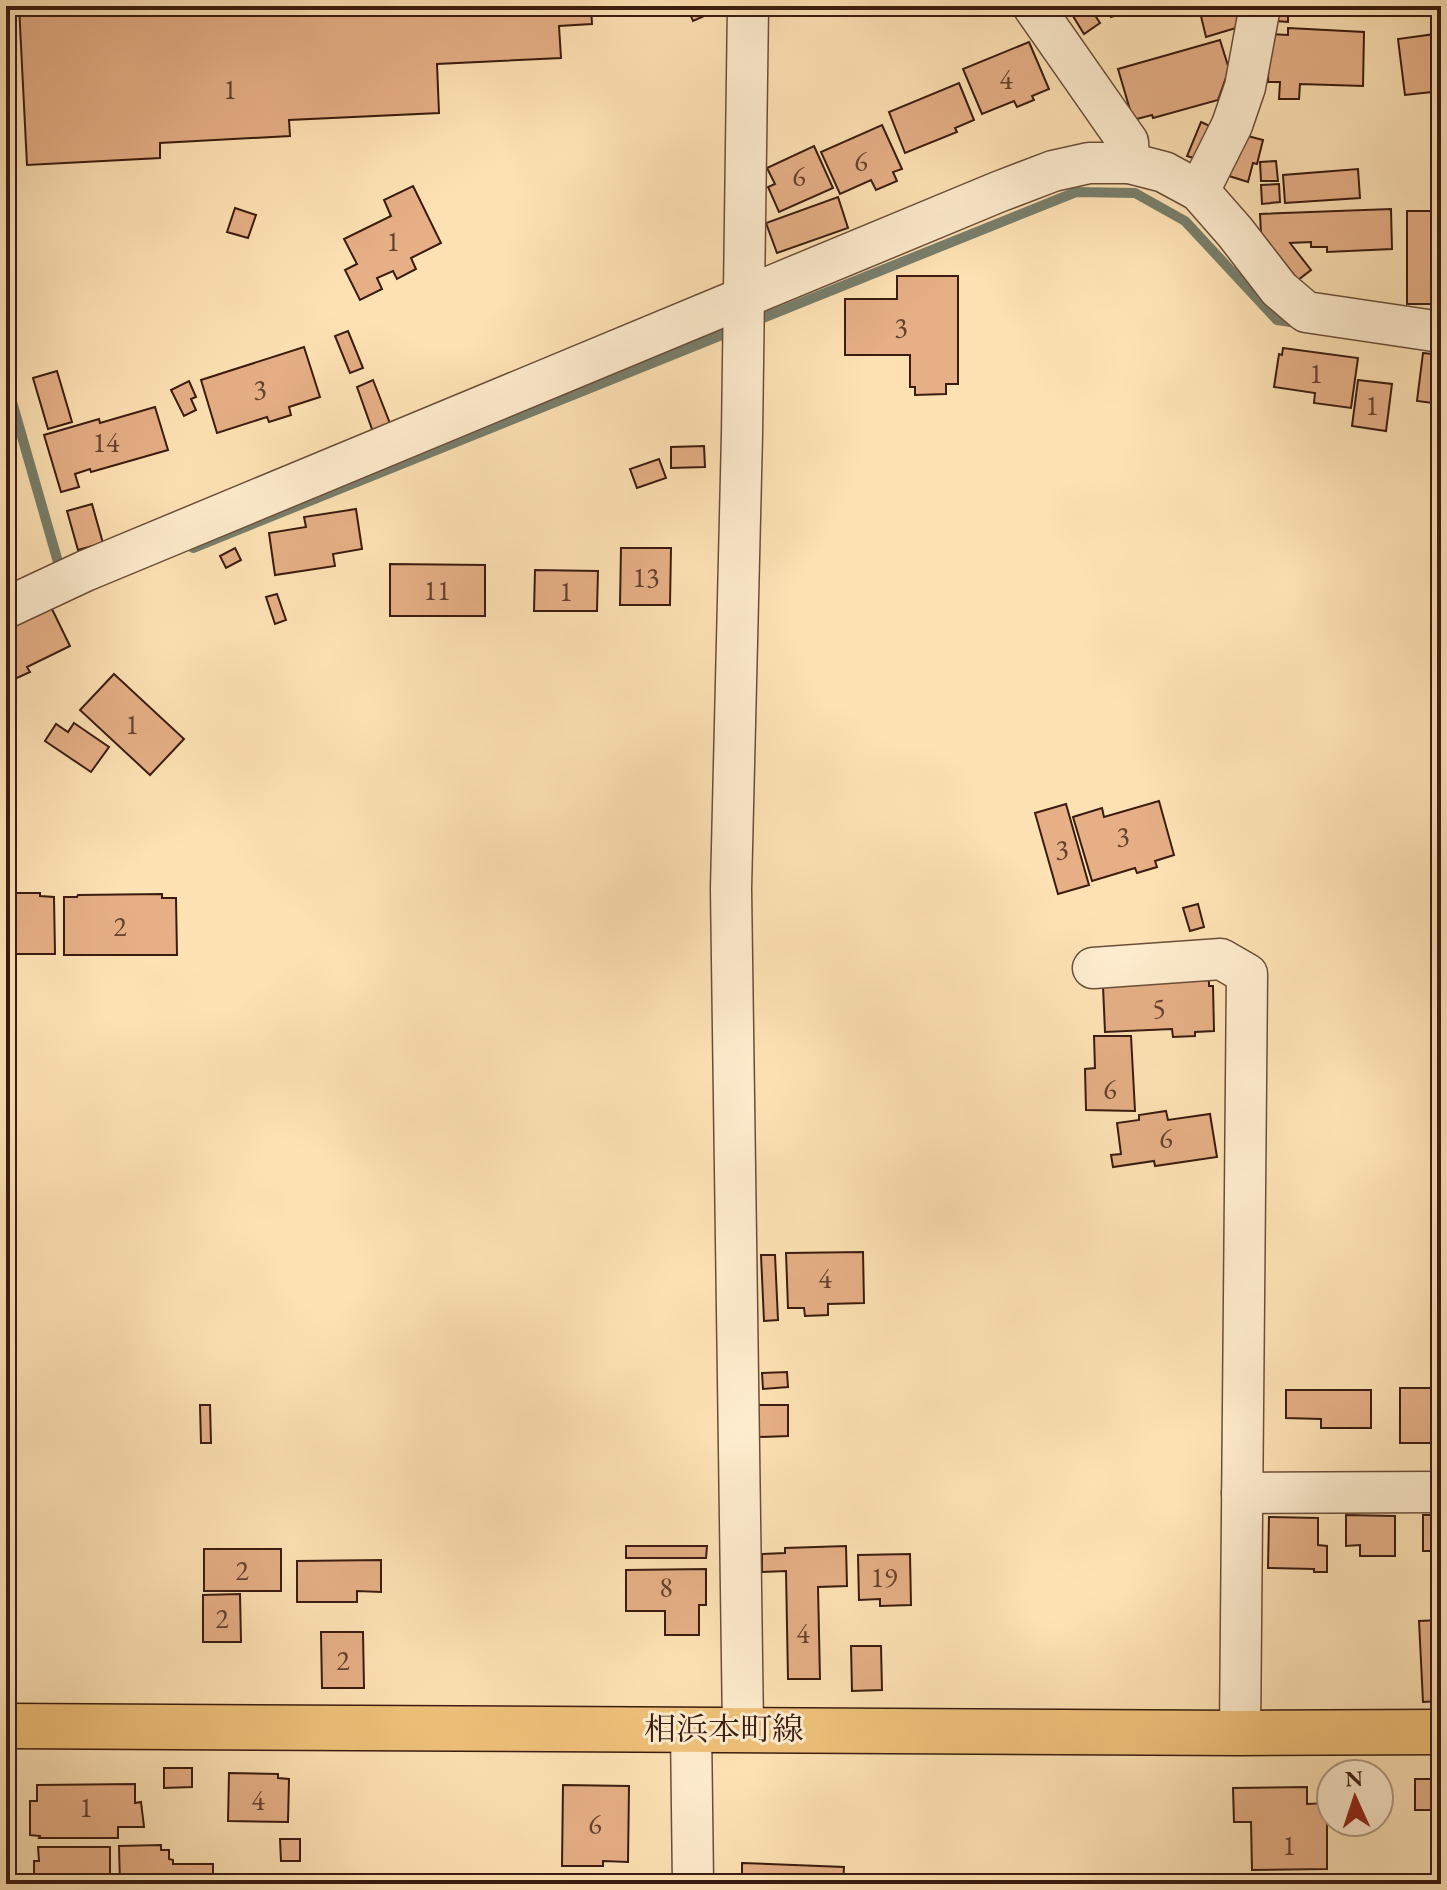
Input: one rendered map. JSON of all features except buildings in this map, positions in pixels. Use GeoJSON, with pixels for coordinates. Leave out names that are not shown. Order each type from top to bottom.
{"type":"FeatureCollection","features":[{"type":"Feature","properties":{"kind":"main road","name":"相浜本町線"},"geometry":{"type":"LineString","coordinates":[[6,1726],[1441,1732]]}},
{"type":"Feature","properties":{"kind":"street"},"geometry":{"type":"LineString","coordinates":[[743,1729],[731,889],[748,6]]}},
{"type":"Feature","properties":{"kind":"street"},"geometry":{"type":"LineString","coordinates":[[1033,6],[1128,142],[1129,163]]}},
{"type":"Feature","properties":{"kind":"street"},"geometry":{"type":"LineString","coordinates":[[1199,191],[1245,87],[1260,6]]}},
{"type":"Feature","properties":{"kind":"street"},"geometry":{"type":"LineString","coordinates":[[6,608],[99,565],[1053,171],[1089,163],[1129,163],[1164,172],[1199,191],[1279,289],[1306,312],[1441,332]]}},
{"type":"Feature","properties":{"kind":"street"},"geometry":{"type":"LineString","coordinates":[[1093,968],[1221,959],[1247,974],[1240,1733]]}},
{"type":"Feature","properties":{"kind":"street"},"geometry":{"type":"LineString","coordinates":[[1242,1493],[1441,1492]]}},
{"type":"Feature","properties":{"kind":"street"},"geometry":{"type":"LineString","coordinates":[[691,1729],[693,1884]]}},
{"type":"Feature","properties":{"kind":"waterway"},"geometry":{"type":"LineString","coordinates":[[753,322],[1076,192],[1135,193],[1185,221],[1277,320],[1297,323]]}},
{"type":"Feature","properties":{"kind":"waterway"},"geometry":{"type":"LineString","coordinates":[[193,548],[734,330]]}},
{"type":"Feature","properties":{"kind":"waterway"},"geometry":{"type":"LineString","coordinates":[[6,381],[60,569]]}}]}
